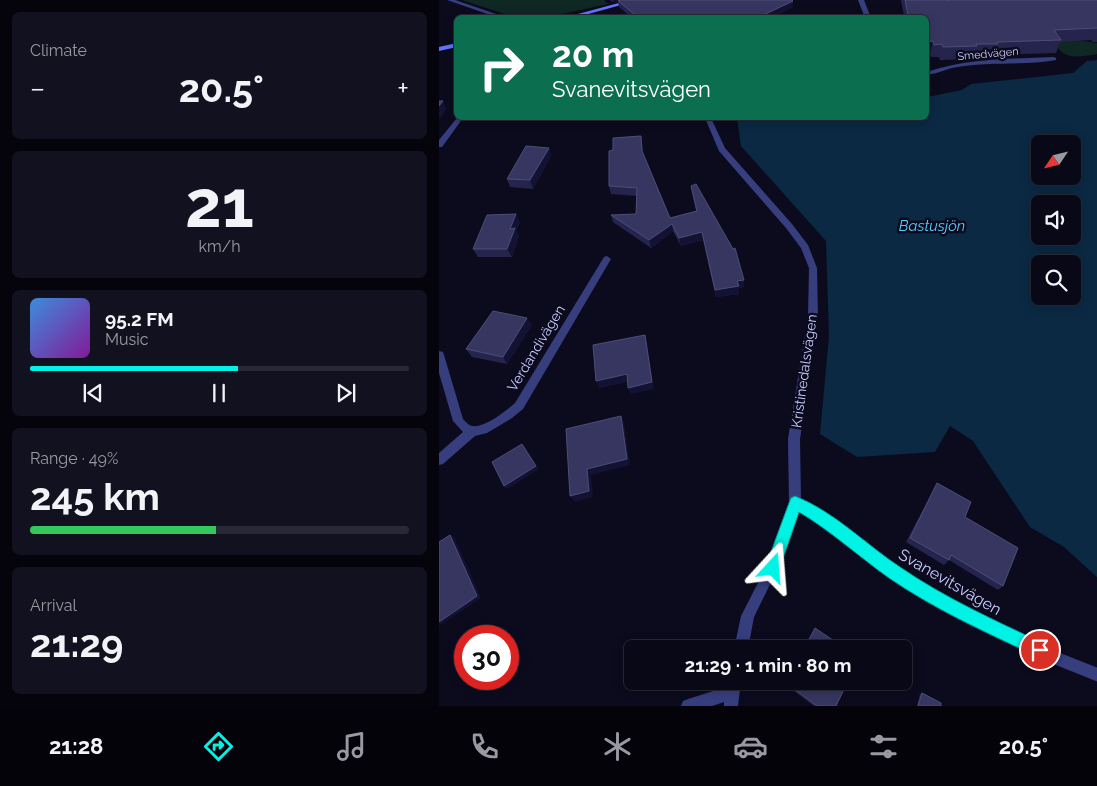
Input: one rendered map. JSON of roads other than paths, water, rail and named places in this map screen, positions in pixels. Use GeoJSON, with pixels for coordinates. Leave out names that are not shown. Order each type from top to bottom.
{"type":"FeatureCollection","features":[{"type":"Feature","properties":{"kind":"street"},"geometry":{"type":"LineString","coordinates":[[450,0],[497,15]]}},
{"type":"Feature","properties":{"kind":"street"},"geometry":{"type":"LineString","coordinates":[[577,15],[636,0]]}},
{"type":"Feature","properties":{"kind":"street"},"geometry":{"type":"LineString","coordinates":[[861,0],[867,15]]}},
{"type":"Feature","properties":{"kind":"street"},"geometry":{"type":"LineString","coordinates":[[439,49],[454,46]]}},
{"type":"Feature","properties":{"kind":"street","name":"Smedvägen"},"geometry":{"type":"LineString","coordinates":[[929,72],[987,62],[1054,59]]}},
{"type":"Feature","properties":{"kind":"street"},"geometry":{"type":"LineString","coordinates":[[439,144],[458,120]]}},
{"type":"Feature","properties":{"kind":"street","name":"Kristinedalsvägen"},"geometry":{"type":"LineString","coordinates":[[709,120],[722,149],[789,226],[805,247],[813,268],[813,316],[794,439],[795,503],[773,568],[747,616],[743,640]]}},
{"type":"Feature","properties":{"kind":"street","name":"Verdandivägen"},"geometry":{"type":"LineString","coordinates":[[439,460],[472,431],[483,430],[489,427],[519,406],[607,259]]}},
{"type":"Feature","properties":{"kind":"street"},"geometry":{"type":"LineString","coordinates":[[439,355],[458,421],[464,428],[472,431]]}},
{"type":"Feature","properties":{"kind":"street","name":"Svanevitsvägen"},"geometry":{"type":"LineString","coordinates":[[795,503],[826,520],[894,572],[958,611],[1097,675]]}},
{"type":"Feature","properties":{"kind":"street"},"geometry":{"type":"LineString","coordinates":[[688,706],[732,693]]}},
{"type":"Feature","properties":{"kind":"water","name":"Bastusjön"},"geometry":{"type":"Polygon","coordinates":[[[1098,60],[1098,577],[1064,547],[1030,527],[973,441],[950,426],[935,452],[857,457],[820,434],[829,336],[826,241],[741,146],[737,120],[929,120],[929,97],[962,90],[971,84],[1073,73],[1087,61],[1098,60]]]}}]}
